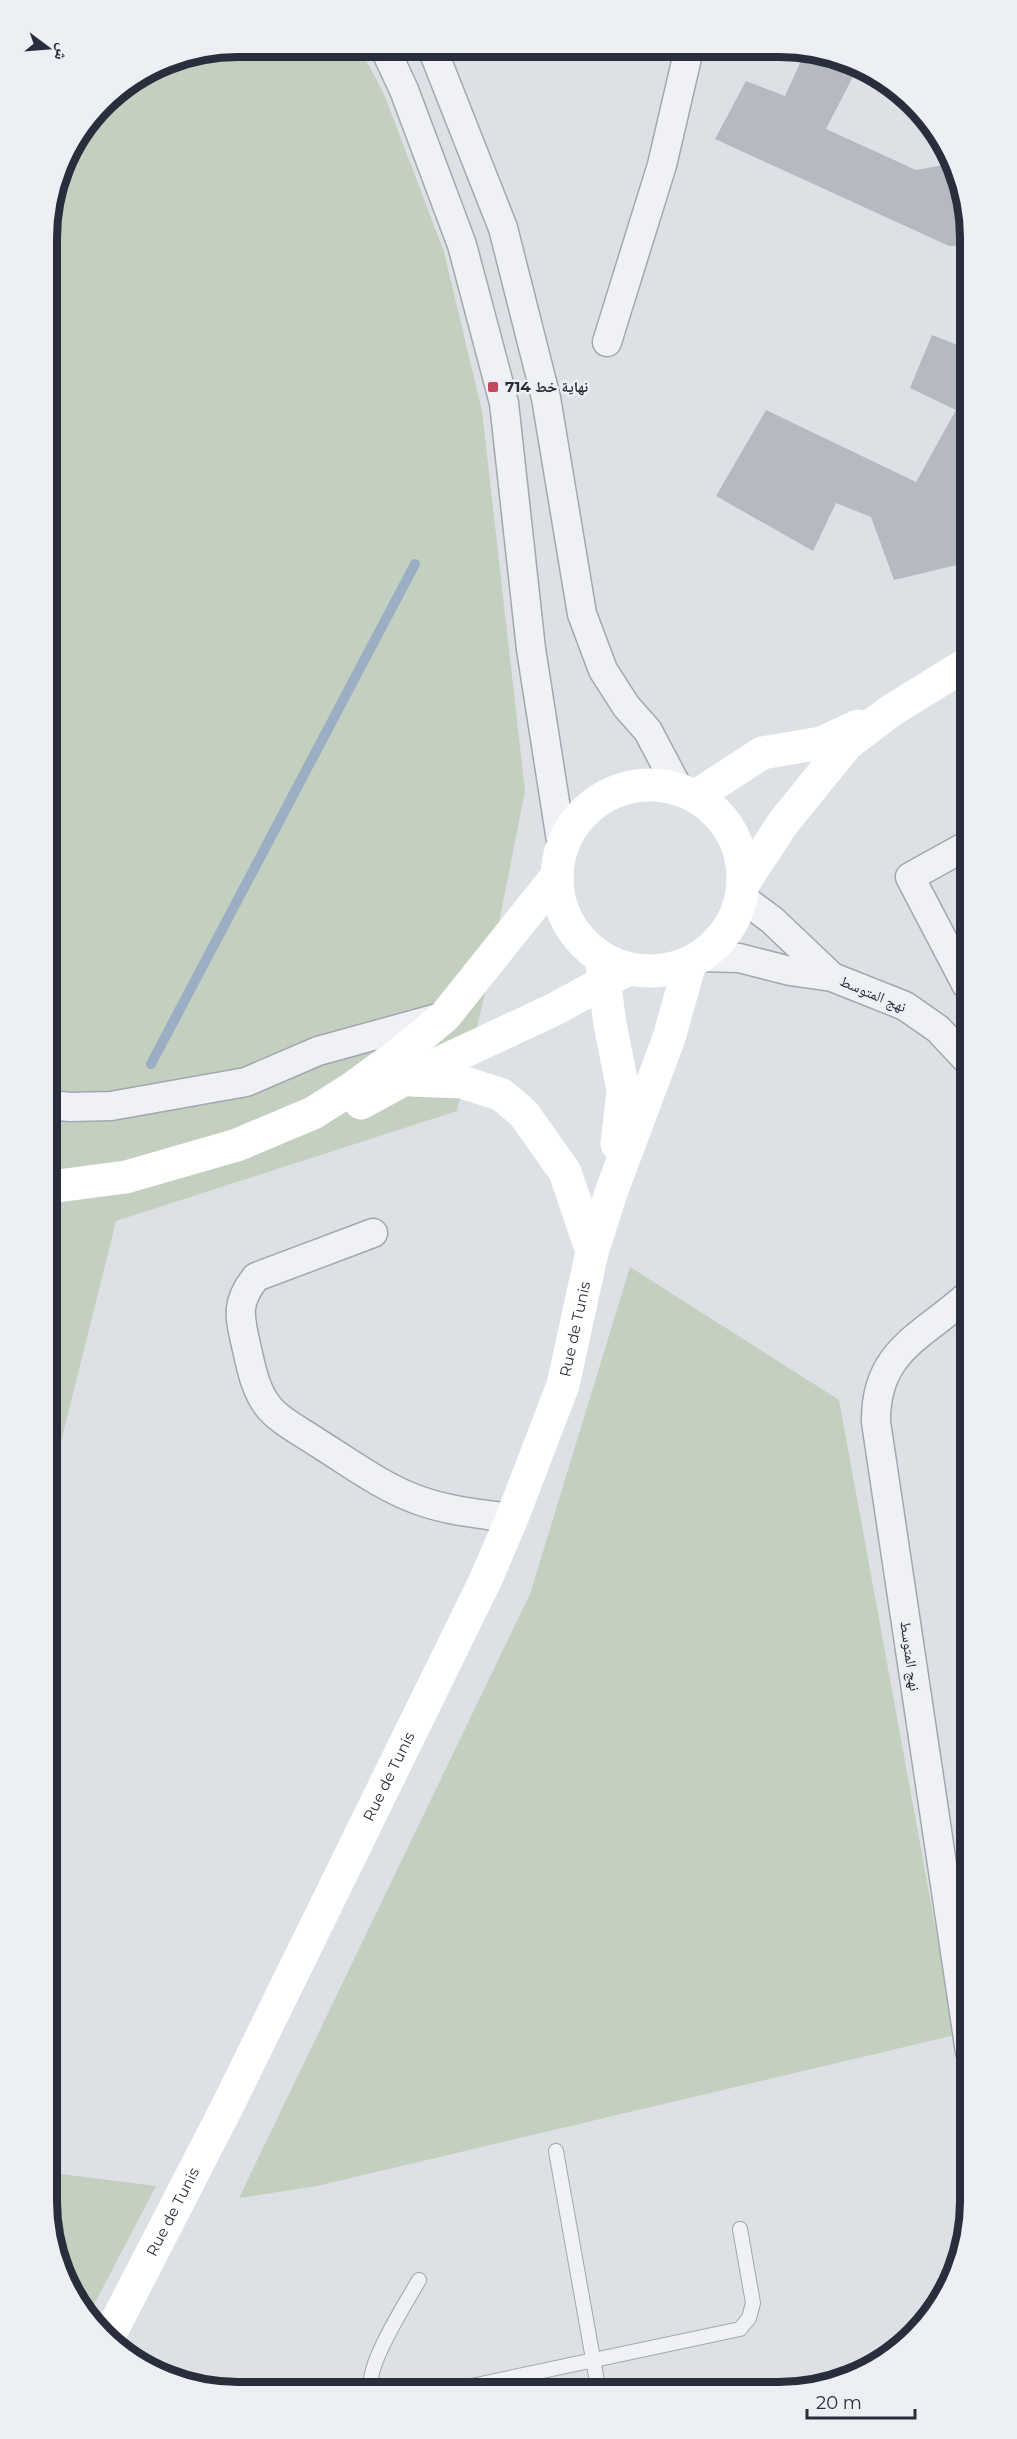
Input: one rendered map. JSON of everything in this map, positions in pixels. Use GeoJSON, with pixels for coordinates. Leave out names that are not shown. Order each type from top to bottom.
{"type":"FeatureCollection","features":[{"type":"Feature","properties":{"kind":"main road"},"geometry":{"type":"LineString","coordinates":[[313,1113],[351,1108],[403,1080],[555,1009],[611,970],[660,971],[695,960],[719,941],[733,920],[742,890],[783,823],[847,744],[892,710],[960,669]]}},
{"type":"Feature","properties":{"kind":"main road"},"geometry":{"type":"LineString","coordinates":[[687,792],[762,753],[821,743],[892,710]]}},
{"type":"Feature","properties":{"kind":"main road"},"geometry":{"type":"LineString","coordinates":[[57,1186],[126,1177],[237,1145],[313,1113],[351,1089],[403,1051],[445,1016],[559,862],[575,821],[596,801],[621,788],[650,784],[687,792],[717,812],[732,833],[741,858],[742,890]]}},
{"type":"Feature","properties":{"kind":"main road"},"geometry":{"type":"LineString","coordinates":[[559,862],[561,906],[570,927],[584,945],[611,970],[622,1090],[612,1190]]}},
{"type":"Feature","properties":{"kind":"main road"},"geometry":{"type":"LineString","coordinates":[[612,1190],[669,1038],[695,960]]}},
{"type":"Feature","properties":{"kind":"main road"},"geometry":{"type":"LineString","coordinates":[[403,1080],[462,1082],[502,1095],[524,1114],[565,1172],[592,1252]]}},
{"type":"Feature","properties":{"kind":"main road","name":"Rue de Tunis"},"geometry":{"type":"LineString","coordinates":[[112,2330],[232,2096],[486,1579],[563,1385],[592,1252],[612,1190]]}},
{"type":"Feature","properties":{"kind":"street"},"geometry":{"type":"LineString","coordinates":[[389,57],[404,90],[462,245],[504,403],[531,649],[559,862]]}},
{"type":"Feature","properties":{"kind":"street"},"geometry":{"type":"LineString","coordinates":[[436,57],[503,228],[546,398],[582,614],[603,670],[626,706],[648,731],[687,792]]}},
{"type":"Feature","properties":{"kind":"street"},"geometry":{"type":"LineString","coordinates":[[607,342],[662,165],[687,57]]}},
{"type":"Feature","properties":{"kind":"street"},"geometry":{"type":"LineString","coordinates":[[960,849],[910,877],[960,973]]}},
{"type":"Feature","properties":{"kind":"street"},"geometry":{"type":"LineString","coordinates":[[742,890],[832,977]]}},
{"type":"Feature","properties":{"kind":"street"},"geometry":{"type":"LineString","coordinates":[[695,960],[739,958],[790,971],[832,977]]}},
{"type":"Feature","properties":{"kind":"street","name":"نهج المتوسط"},"geometry":{"type":"LineString","coordinates":[[832,977],[905,1006],[938,1029],[960,1053]]}},
{"type":"Feature","properties":{"kind":"street"},"geometry":{"type":"LineString","coordinates":[[57,1106],[111,1106],[246,1082],[318,1051],[445,1016]]}},
{"type":"Feature","properties":{"kind":"street"},"geometry":{"type":"LineString","coordinates":[[373,1233],[256,1277],[243,1292],[240,1311],[255,1384],[268,1407],[296,1429],[369,1475],[417,1499],[461,1511],[512,1518]]}},
{"type":"Feature","properties":{"kind":"street","name":"نهج المتوسط"},"geometry":{"type":"LineString","coordinates":[[960,1303],[899,1353],[881,1379],[876,1400],[876,1422],[960,1937]]}},
{"type":"Feature","properties":{"kind":"lane"},"geometry":{"type":"LineString","coordinates":[[556,2151],[597,2382]]}},
{"type":"Feature","properties":{"kind":"lane"},"geometry":{"type":"LineString","coordinates":[[491,2382],[740,2329],[749,2318],[753,2303],[740,2229]]}},
{"type":"Feature","properties":{"kind":"lane"},"geometry":{"type":"LineString","coordinates":[[370,2382],[381,2349],[419,2280]]}},
{"type":"Feature","properties":{"kind":"green space"},"geometry":{"type":"Polygon","coordinates":[[[226,57],[364,57],[384,94],[444,252],[482,411],[525,791],[485,993],[457,1111],[116,1221],[57,1458],[57,226],[63,191],[81,147],[94,128],[128,94],[168,71],[202,60],[226,57]]]}},
{"type":"Feature","properties":{"kind":"green space"},"geometry":{"type":"Polygon","coordinates":[[[630,1267],[839,1400],[955,2035],[317,2186],[239,2198],[530,1594],[630,1267]]]}},
{"type":"Feature","properties":{"kind":"green space"},"geometry":{"type":"Polygon","coordinates":[[[57,2174],[156,2186],[92,2308],[81,2292],[63,2248],[57,2201],[57,2174]]]}},
{"type":"Feature","properties":{"kind":"building"},"geometry":{"type":"Polygon","coordinates":[[[802,59],[815,60],[854,74],[826,129],[916,170],[945,165],[954,191],[960,246],[949,246],[715,139],[746,81],[785,96],[802,59]]]}},
{"type":"Feature","properties":{"kind":"building"},"geometry":{"type":"Polygon","coordinates":[[[932,335],[960,346],[960,564],[894,580],[871,517],[836,503],[813,551],[716,496],[766,410],[916,482],[956,410],[910,388],[932,335]]]}},
{"type":"Feature","properties":{"kind":"waterway"},"geometry":{"type":"LineString","coordinates":[[151,1064],[415,564]]}},
{"type":"Feature","properties":{"kind":"place","name":"نهاية خط 714"},"geometry":{"type":"Point","coordinates":[493,387]}}]}
